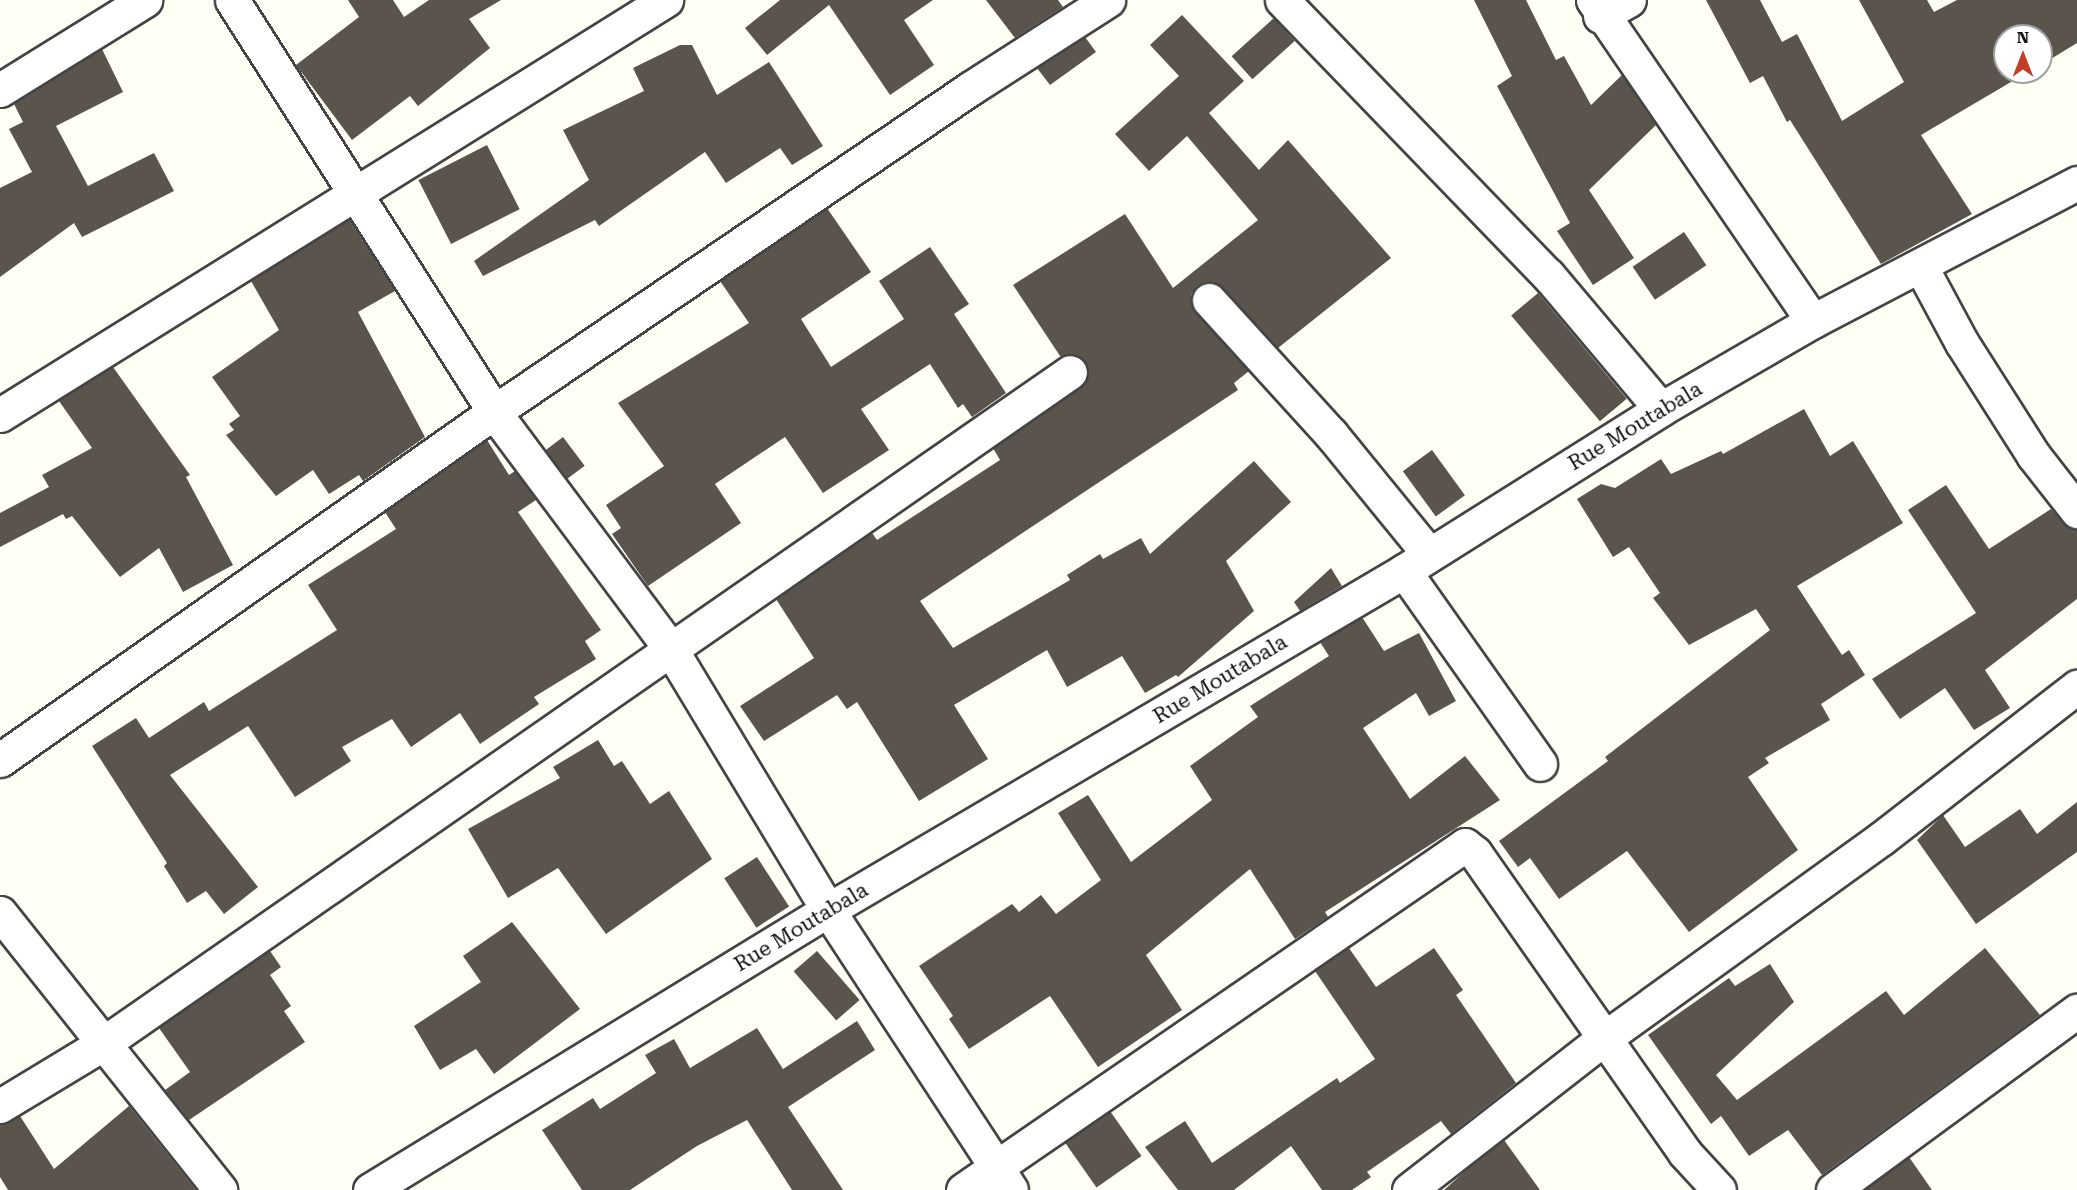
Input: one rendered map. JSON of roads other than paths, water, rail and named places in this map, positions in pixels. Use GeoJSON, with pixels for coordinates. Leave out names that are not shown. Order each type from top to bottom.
{"type":"FeatureCollection","features":[{"type":"Feature","properties":{"kind":"street"},"geometry":{"type":"LineString","coordinates":[[0,90],[145,0]]}},
{"type":"Feature","properties":{"kind":"street"},"geometry":{"type":"LineString","coordinates":[[232,0],[494,412],[670,648],[828,910],[1003,1179]]}},
{"type":"Feature","properties":{"kind":"street"},"geometry":{"type":"LineString","coordinates":[[0,415],[666,0]]}},
{"type":"Feature","properties":{"kind":"street"},"geometry":{"type":"LineString","coordinates":[[0,760],[494,412],[971,87],[1108,0]]}},
{"type":"Feature","properties":{"kind":"street"},"geometry":{"type":"LineString","coordinates":[[1282,0],[1548,275],[1660,409]]}},
{"type":"Feature","properties":{"kind":"street"},"geometry":{"type":"LineString","coordinates":[[1629,0],[1596,8],[1813,321]]}},
{"type":"Feature","properties":{"kind":"street","name":"Rue Moutabala"},"geometry":{"type":"LineString","coordinates":[[370,1190],[828,910],[1416,562],[1660,409],[1813,321],[1921,267],[2077,183]]}},
{"type":"Feature","properties":{"kind":"street"},"geometry":{"type":"LineString","coordinates":[[1921,267],[1962,343],[2034,456],[2077,511]]}},
{"type":"Feature","properties":{"kind":"street"},"geometry":{"type":"LineString","coordinates":[[1209,300],[1331,434],[1416,562],[1540,764]]}},
{"type":"Feature","properties":{"kind":"street"},"geometry":{"type":"LineString","coordinates":[[0,1106],[104,1043],[1070,372]]}},
{"type":"Feature","properties":{"kind":"street"},"geometry":{"type":"LineString","coordinates":[[1409,1190],[1602,1040],[1882,838],[2077,687]]}},
{"type":"Feature","properties":{"kind":"street"},"geometry":{"type":"LineString","coordinates":[[963,1190],[1003,1179],[1465,844],[1475,853],[1602,1040],[1685,1153],[1719,1190]]}},
{"type":"Feature","properties":{"kind":"street"},"geometry":{"type":"LineString","coordinates":[[0,914],[220,1190]]}},
{"type":"Feature","properties":{"kind":"street"},"geometry":{"type":"LineString","coordinates":[[1833,1190],[2077,1011]]}}]}
